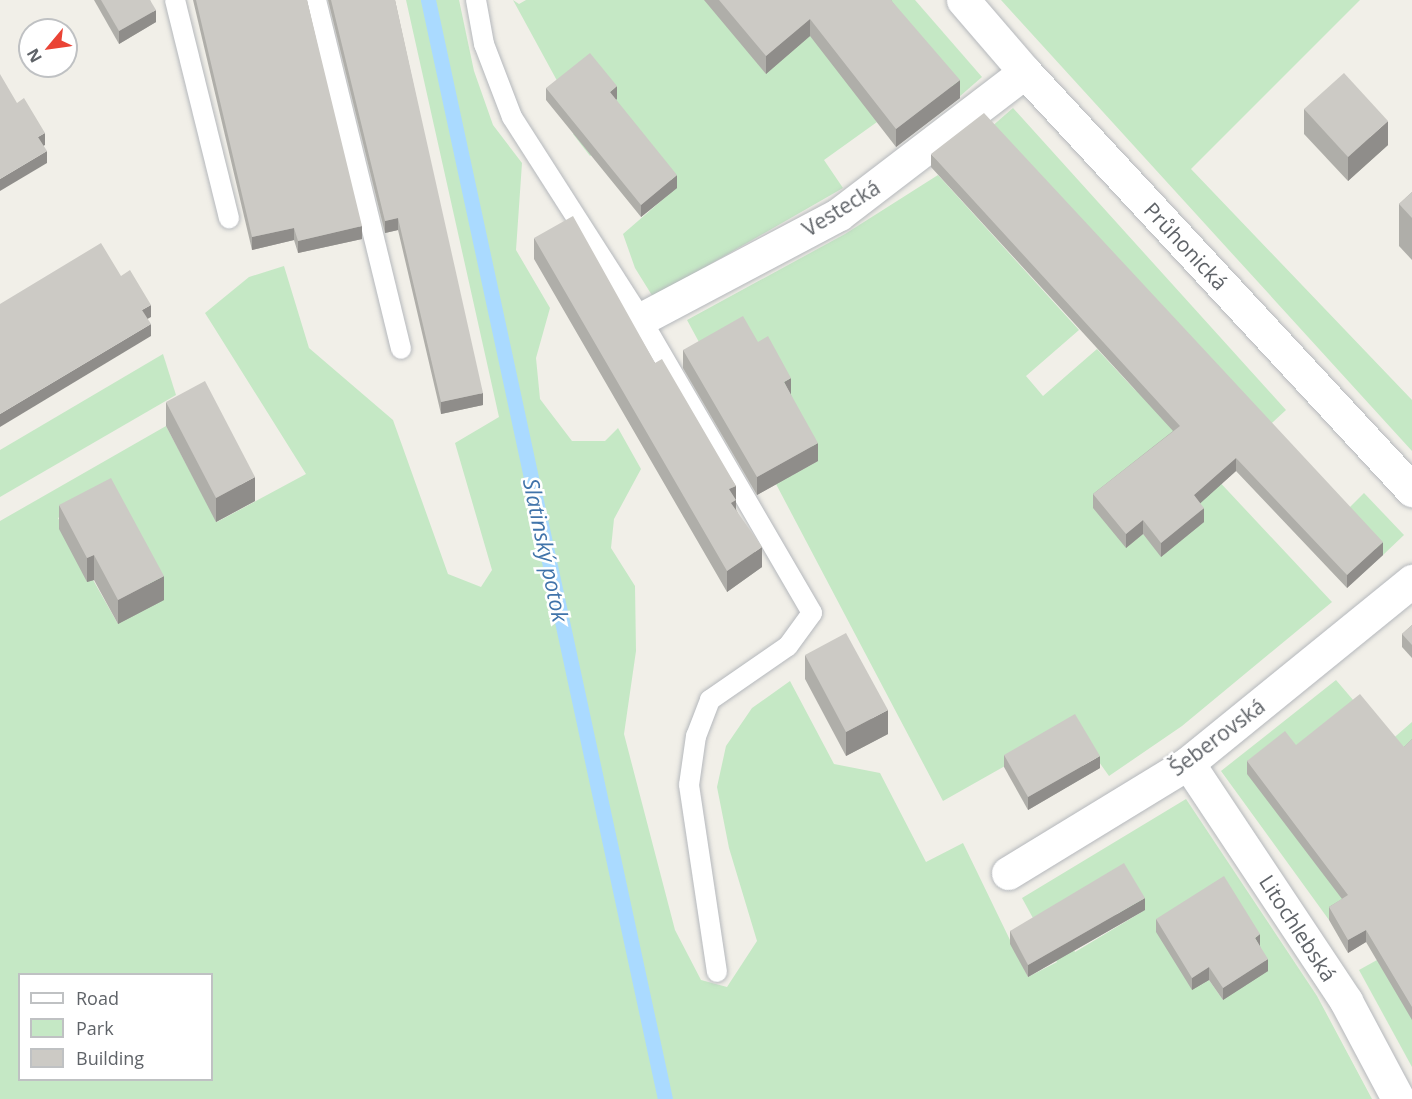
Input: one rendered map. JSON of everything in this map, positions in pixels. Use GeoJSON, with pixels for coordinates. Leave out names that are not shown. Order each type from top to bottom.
{"type":"FeatureCollection","features":[{"type":"Feature","properties":{"kind":"street","name":"Průhonická"},"geometry":{"type":"LineString","coordinates":[[963,0],[1025,72],[1412,490]]}},
{"type":"Feature","properties":{"kind":"street","name":"Vestecká"},"geometry":{"type":"LineString","coordinates":[[641,319],[839,214],[1025,72]]}},
{"type":"Feature","properties":{"kind":"street","name":"Šeberovská"},"geometry":{"type":"LineString","coordinates":[[1008,873],[1188,763],[1412,581]]}},
{"type":"Feature","properties":{"kind":"street","name":"Litochlebská"},"geometry":{"type":"LineString","coordinates":[[1188,763],[1346,1001],[1398,1099]]}},
{"type":"Feature","properties":{"kind":"lane"},"geometry":{"type":"LineString","coordinates":[[175,0],[229,218]]}},
{"type":"Feature","properties":{"kind":"lane"},"geometry":{"type":"LineString","coordinates":[[316,0],[401,349]]}},
{"type":"Feature","properties":{"kind":"lane"},"geometry":{"type":"LineString","coordinates":[[476,0],[484,44],[513,117],[641,319],[812,613],[788,646],[710,700],[696,736],[689,785],[717,972]]}},
{"type":"Feature","properties":{"kind":"green space"},"geometry":{"type":"Polygon","coordinates":[[[406,0],[459,0],[474,71],[493,125],[522,163],[516,250],[550,308],[536,358],[540,399],[572,441],[605,441],[618,428],[641,469],[614,519],[611,548],[635,586],[636,651],[624,734],[675,930],[701,980],[727,987],[757,941],[729,848],[717,787],[726,746],[752,708],[790,681],[834,764],[880,773],[926,862],[963,843],[1028,977],[1057,962],[1022,898],[1186,799],[1317,996],[1372,1099],[0,1099],[0,521],[166,426],[217,522],[306,474],[205,313],[249,277],[284,266],[309,348],[393,420],[448,574],[481,587],[492,570],[455,443],[499,417],[406,0]],[[78,507],[58,518],[118,624],[78,507]],[[1145,910],[1054,918],[1075,952],[1145,910]],[[1255,950],[1193,990],[1209,980],[1223,1000],[1255,950]]]}},
{"type":"Feature","properties":{"kind":"green space"},"geometry":{"type":"Polygon","coordinates":[[[513,0],[519,4],[526,0],[709,0],[814,33],[877,122],[824,160],[843,188],[653,297],[635,268],[623,234],[676,188],[627,126],[590,156],[573,134],[617,99],[561,88],[513,0]]]}},
{"type":"Feature","properties":{"kind":"green space"},"geometry":{"type":"Polygon","coordinates":[[[876,0],[915,0],[982,77],[959,97],[876,0]]]}},
{"type":"Feature","properties":{"kind":"green space"},"geometry":{"type":"Polygon","coordinates":[[[1001,0],[1360,0],[1191,169],[1412,400],[1412,451],[1001,0]]]}},
{"type":"Feature","properties":{"kind":"green space"},"geometry":{"type":"Polygon","coordinates":[[[1013,108],[1286,410],[1214,476],[1332,602],[1182,726],[1109,776],[1074,727],[943,801],[776,484],[818,461],[706,355],[687,320],[845,234],[938,175],[1079,330],[1026,376],[1043,396],[1097,349],[1136,391],[990,128],[1013,108]],[[1150,463],[1125,547],[1143,534],[1162,556],[1150,463]]]}},
{"type":"Feature","properties":{"kind":"green space"},"geometry":{"type":"Polygon","coordinates":[[[163,354],[176,395],[0,497],[0,450],[163,354]]]}},
{"type":"Feature","properties":{"kind":"green space"},"geometry":{"type":"Polygon","coordinates":[[[1364,493],[1404,535],[1383,555],[1344,513],[1364,493]]]}},
{"type":"Feature","properties":{"kind":"green space"},"geometry":{"type":"Polygon","coordinates":[[[1336,680],[1389,742],[1412,722],[1412,793],[1345,910],[1329,920],[1221,771],[1336,680]]]}},
{"type":"Feature","properties":{"kind":"green space"},"geometry":{"type":"Polygon","coordinates":[[[1377,960],[1412,1013],[1412,1067],[1359,970],[1377,960]]]}},
{"type":"Feature","properties":{"kind":"building"},"geometry":{"type":"Polygon","coordinates":[[[101,0],[150,0],[156,10],[119,31],[101,0]]]}},
{"type":"Feature","properties":{"kind":"building"},"geometry":{"type":"Polygon","coordinates":[[[196,0],[307,0],[362,226],[298,241],[294,228],[252,237],[196,0]]]}},
{"type":"Feature","properties":{"kind":"building"},"geometry":{"type":"Polygon","coordinates":[[[331,0],[395,0],[483,393],[441,402],[398,218],[385,221],[331,0]]]}},
{"type":"Feature","properties":{"kind":"building"},"geometry":{"type":"Polygon","coordinates":[[[719,0],[891,0],[960,80],[896,129],[810,19],[766,56],[719,0]]]}},
{"type":"Feature","properties":{"kind":"building"},"geometry":{"type":"Polygon","coordinates":[[[590,53],[617,86],[610,92],[677,175],[641,205],[546,88],[590,53]]]}},
{"type":"Feature","properties":{"kind":"building"},"geometry":{"type":"Polygon","coordinates":[[[1344,73],[1388,121],[1348,157],[1304,109],[1344,73]]]}},
{"type":"Feature","properties":{"kind":"building"},"geometry":{"type":"Polygon","coordinates":[[[0,74],[17,103],[24,98],[45,133],[38,137],[47,151],[0,179],[0,74]]]}},
{"type":"Feature","properties":{"kind":"building"},"geometry":{"type":"Polygon","coordinates":[[[984,113],[1383,542],[1347,575],[1236,458],[1194,495],[1204,508],[1161,543],[1143,520],[1126,534],[1093,494],[1180,426],[931,154],[984,113]]]}},
{"type":"Feature","properties":{"kind":"building"},"geometry":{"type":"Polygon","coordinates":[[[1412,192],[1412,218],[1399,204],[1412,192]]]}},
{"type":"Feature","properties":{"kind":"building"},"geometry":{"type":"Polygon","coordinates":[[[573,216],[655,363],[662,359],[736,486],[729,489],[736,500],[731,503],[762,547],[727,571],[534,238],[573,216]]]}},
{"type":"Feature","properties":{"kind":"building"},"geometry":{"type":"Polygon","coordinates":[[[101,243],[121,276],[130,270],[151,305],[142,310],[151,324],[0,414],[0,304],[101,243]]]}},
{"type":"Feature","properties":{"kind":"building"},"geometry":{"type":"Polygon","coordinates":[[[743,316],[758,342],[768,336],[791,378],[784,382],[818,443],[757,477],[683,350],[743,316]]]}},
{"type":"Feature","properties":{"kind":"building"},"geometry":{"type":"Polygon","coordinates":[[[205,381],[255,477],[216,498],[166,402],[205,381]]]}},
{"type":"Feature","properties":{"kind":"building"},"geometry":{"type":"Polygon","coordinates":[[[111,478],[164,576],[118,600],[94,555],[87,558],[59,505],[111,478]]]}},
{"type":"Feature","properties":{"kind":"building"},"geometry":{"type":"Polygon","coordinates":[[[1412,625],[1412,645],[1402,634],[1412,625]]]}},
{"type":"Feature","properties":{"kind":"building"},"geometry":{"type":"Polygon","coordinates":[[[846,633],[888,710],[846,732],[805,655],[846,633]]]}},
{"type":"Feature","properties":{"kind":"building"},"geometry":{"type":"Polygon","coordinates":[[[1360,694],[1404,747],[1412,739],[1412,1007],[1366,930],[1348,940],[1329,907],[1348,895],[1247,761],[1285,731],[1296,745],[1360,694]]]}},
{"type":"Feature","properties":{"kind":"building"},"geometry":{"type":"Polygon","coordinates":[[[1075,714],[1100,756],[1028,797],[1004,755],[1075,714]]]}},
{"type":"Feature","properties":{"kind":"building"},"geometry":{"type":"Polygon","coordinates":[[[1124,863],[1145,898],[1028,965],[1010,931],[1124,863]]]}},
{"type":"Feature","properties":{"kind":"building"},"geometry":{"type":"Polygon","coordinates":[[[1224,876],[1260,934],[1255,938],[1268,959],[1223,988],[1209,967],[1192,978],[1156,919],[1224,876]]]}},
{"type":"Feature","properties":{"kind":"waterway","name":"Slatinský potok"},"geometry":{"type":"LineString","coordinates":[[428,0],[665,1099]]}}]}
